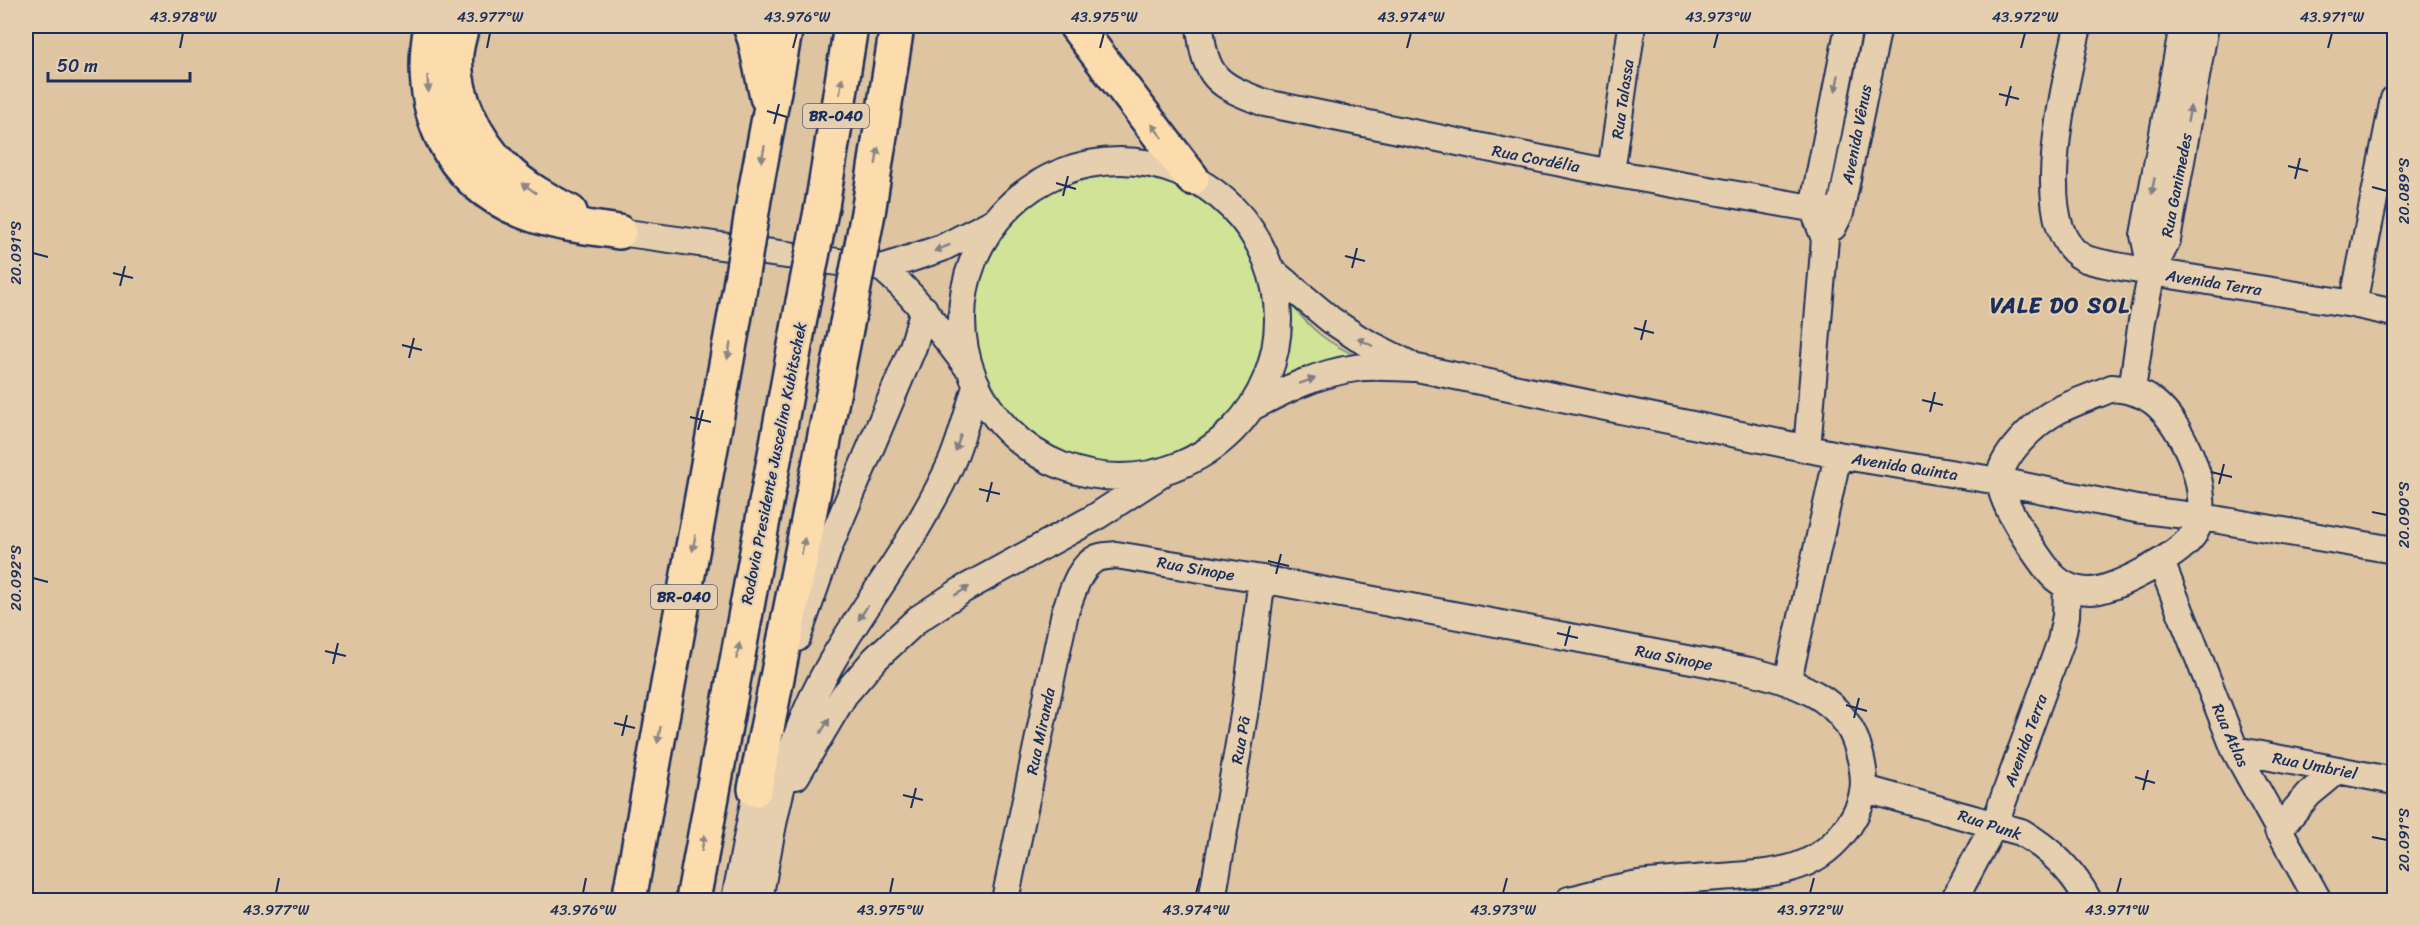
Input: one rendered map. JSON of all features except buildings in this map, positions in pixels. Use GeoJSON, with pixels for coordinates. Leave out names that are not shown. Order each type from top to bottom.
{"type":"FeatureCollection","features":[{"type":"Feature","properties":{"kind":"highway"},"geometry":{"type":"LineString","coordinates":[[431,26],[427,65],[429,99],[454,160],[483,189],[526,213],[619,232]]}},
{"type":"Feature","properties":{"kind":"highway"},"geometry":{"type":"LineString","coordinates":[[462,26],[456,53],[461,95],[473,124],[488,150],[505,169],[543,197],[570,212],[619,232]]}},
{"type":"Feature","properties":{"kind":"highway"},"geometry":{"type":"LineString","coordinates":[[750,26],[763,74],[770,116]]}},
{"type":"Feature","properties":{"kind":"highway","name":"BR-040"},"geometry":{"type":"LineString","coordinates":[[629,900],[786,26]]}},
{"type":"Feature","properties":{"kind":"highway","name":"Rodovia Presidente Juscelino Kubitschek"},"geometry":{"type":"LineString","coordinates":[[693,900],[822,206],[851,26]]}},
{"type":"Feature","properties":{"kind":"highway"},"geometry":{"type":"LineString","coordinates":[[765,801],[868,213],[897,26]]}},
{"type":"Feature","properties":{"kind":"highway"},"geometry":{"type":"LineString","coordinates":[[1076,26],[1192,178]]}},
{"type":"Feature","properties":{"kind":"street","name":"Rua Cordélia"},"geometry":{"type":"LineString","coordinates":[[1200,26],[1203,51],[1212,75],[1234,91],[1265,103],[1611,173],[1840,213]]}},
{"type":"Feature","properties":{"kind":"street","name":"Rua Talassa"},"geometry":{"type":"LineString","coordinates":[[1611,173],[1632,26]]}},
{"type":"Feature","properties":{"kind":"street","name":"Avenida Vênus"},"geometry":{"type":"LineString","coordinates":[[1825,239],[1813,208],[1849,26]]}},
{"type":"Feature","properties":{"kind":"street","name":"Avenida Vênus"},"geometry":{"type":"LineString","coordinates":[[1807,449],[1825,239],[1840,213],[1878,26]]}},
{"type":"Feature","properties":{"kind":"street"},"geometry":{"type":"LineString","coordinates":[[2078,26],[2057,131],[2054,164],[2057,218],[2064,241],[2084,258],[2152,272]]}},
{"type":"Feature","properties":{"kind":"street","name":"Rua Ganimedes"},"geometry":{"type":"LineString","coordinates":[[2152,272],[2144,235],[2183,26]]}},
{"type":"Feature","properties":{"kind":"street","name":"Rua Ganimedes"},"geometry":{"type":"LineString","coordinates":[[2152,272],[2167,240],[2205,26]]}},
{"type":"Feature","properties":{"kind":"street"},"geometry":{"type":"LineString","coordinates":[[2353,304],[2394,99]]}},
{"type":"Feature","properties":{"kind":"street"},"geometry":{"type":"LineString","coordinates":[[759,900],[765,801],[816,692],[842,645],[915,530],[952,460],[973,378],[964,354],[960,319],[964,284],[975,251],[994,221],[1025,191],[1064,170],[1107,160],[1151,163],[1192,178],[1227,201],[1254,233],[1272,271],[1280,317],[1274,363],[1254,406],[1237,428],[1216,446],[1192,461],[1166,471],[1094,518],[964,589],[918,620],[875,659],[844,694],[765,801]]}},
{"type":"Feature","properties":{"kind":"street"},"geometry":{"type":"LineString","coordinates":[[619,232],[882,268],[942,248],[994,221]]}},
{"type":"Feature","properties":{"kind":"street"},"geometry":{"type":"LineString","coordinates":[[882,268],[924,309],[973,378],[1001,425],[1035,454],[1077,472],[1121,478],[1166,471]]}},
{"type":"Feature","properties":{"kind":"street","name":"Avenida Quinta"},"geometry":{"type":"LineString","coordinates":[[1272,271],[1331,320],[1358,338],[1417,369]]}},
{"type":"Feature","properties":{"kind":"street","name":"Avenida Terra"},"geometry":{"type":"LineString","coordinates":[[2132,390],[2152,272],[2394,312]]}},
{"type":"Feature","properties":{"kind":"street"},"geometry":{"type":"LineString","coordinates":[[735,900],[765,801],[798,635],[830,544],[911,354],[924,309]]}},
{"type":"Feature","properties":{"kind":"street","name":"Avenida Quinta"},"geometry":{"type":"LineString","coordinates":[[1254,406],[1304,381],[1332,373],[1356,368],[1417,369],[1838,455],[2000,481],[2136,509],[2202,517],[2394,550]]}},
{"type":"Feature","properties":{"kind":"street"},"geometry":{"type":"LineString","coordinates":[[2112,388],[2132,390],[2154,402],[2172,421],[2186,443],[2193,463],[2202,517],[2194,535],[2181,548],[2161,562],[2119,583],[2091,591],[2067,587],[2050,573],[2032,549],[2006,502],[2000,481],[2002,467],[2013,450],[2031,430],[2055,412],[2112,388]]}},
{"type":"Feature","properties":{"kind":"street"},"geometry":{"type":"LineString","coordinates":[[1788,680],[1838,455]]}},
{"type":"Feature","properties":{"kind":"street","name":"Rua Sinope"},"geometry":{"type":"LineString","coordinates":[[1086,566],[1098,558],[1128,556],[1750,671],[1788,680],[1810,691],[1840,712],[1855,735],[1864,768],[1865,789],[1853,818],[1841,837],[1827,850],[1798,867],[1776,873],[1646,883],[1569,900]]}},
{"type":"Feature","properties":{"kind":"street","name":"Rua Atlas"},"geometry":{"type":"LineString","coordinates":[[2161,562],[2235,750],[2318,900]]}},
{"type":"Feature","properties":{"kind":"street","name":"Rua Miranda"},"geometry":{"type":"LineString","coordinates":[[1005,900],[1065,612],[1075,585],[1086,566]]}},
{"type":"Feature","properties":{"kind":"street","name":"Rua Pã"},"geometry":{"type":"LineString","coordinates":[[1212,900],[1245,709],[1262,579]]}},
{"type":"Feature","properties":{"kind":"street","name":"Avenida Terra"},"geometry":{"type":"LineString","coordinates":[[1954,900],[1995,823],[2061,641],[2066,616],[2067,587]]}},
{"type":"Feature","properties":{"kind":"street","name":"Rua Umbriel"},"geometry":{"type":"LineString","coordinates":[[2235,750],[2394,781]]}},
{"type":"Feature","properties":{"kind":"street"},"geometry":{"type":"LineString","coordinates":[[2278,830],[2302,800],[2338,770]]}},
{"type":"Feature","properties":{"kind":"street","name":"Rua Punk"},"geometry":{"type":"LineString","coordinates":[[1865,789],[2021,832],[2039,843],[2077,880],[2088,900]]}},
{"type":"Feature","properties":{"kind":"green space"},"geometry":{"type":"Polygon","coordinates":[[[1117,169],[1146,172],[1174,181],[1200,195],[1222,213],[1240,235],[1254,261],[1263,289],[1266,318],[1263,347],[1254,375],[1240,401],[1222,423],[1200,441],[1174,455],[1146,464],[1117,467],[1088,464],[1060,455],[1034,441],[1012,423],[994,401],[980,375],[971,347],[968,318],[971,289],[980,261],[994,235],[1012,213],[1034,195],[1060,181],[1088,172],[1117,169]]]}},
{"type":"Feature","properties":{"kind":"green space"},"geometry":{"type":"Polygon","coordinates":[[[1286,298],[1303,319],[1320,334],[1363,359],[1303,369],[1269,388],[1285,355],[1292,329],[1286,298]]]}},
{"type":"Feature","properties":{"kind":"district","name":"VALE DO SOL"},"geometry":{"type":"Point","coordinates":[2060,305]}}]}
